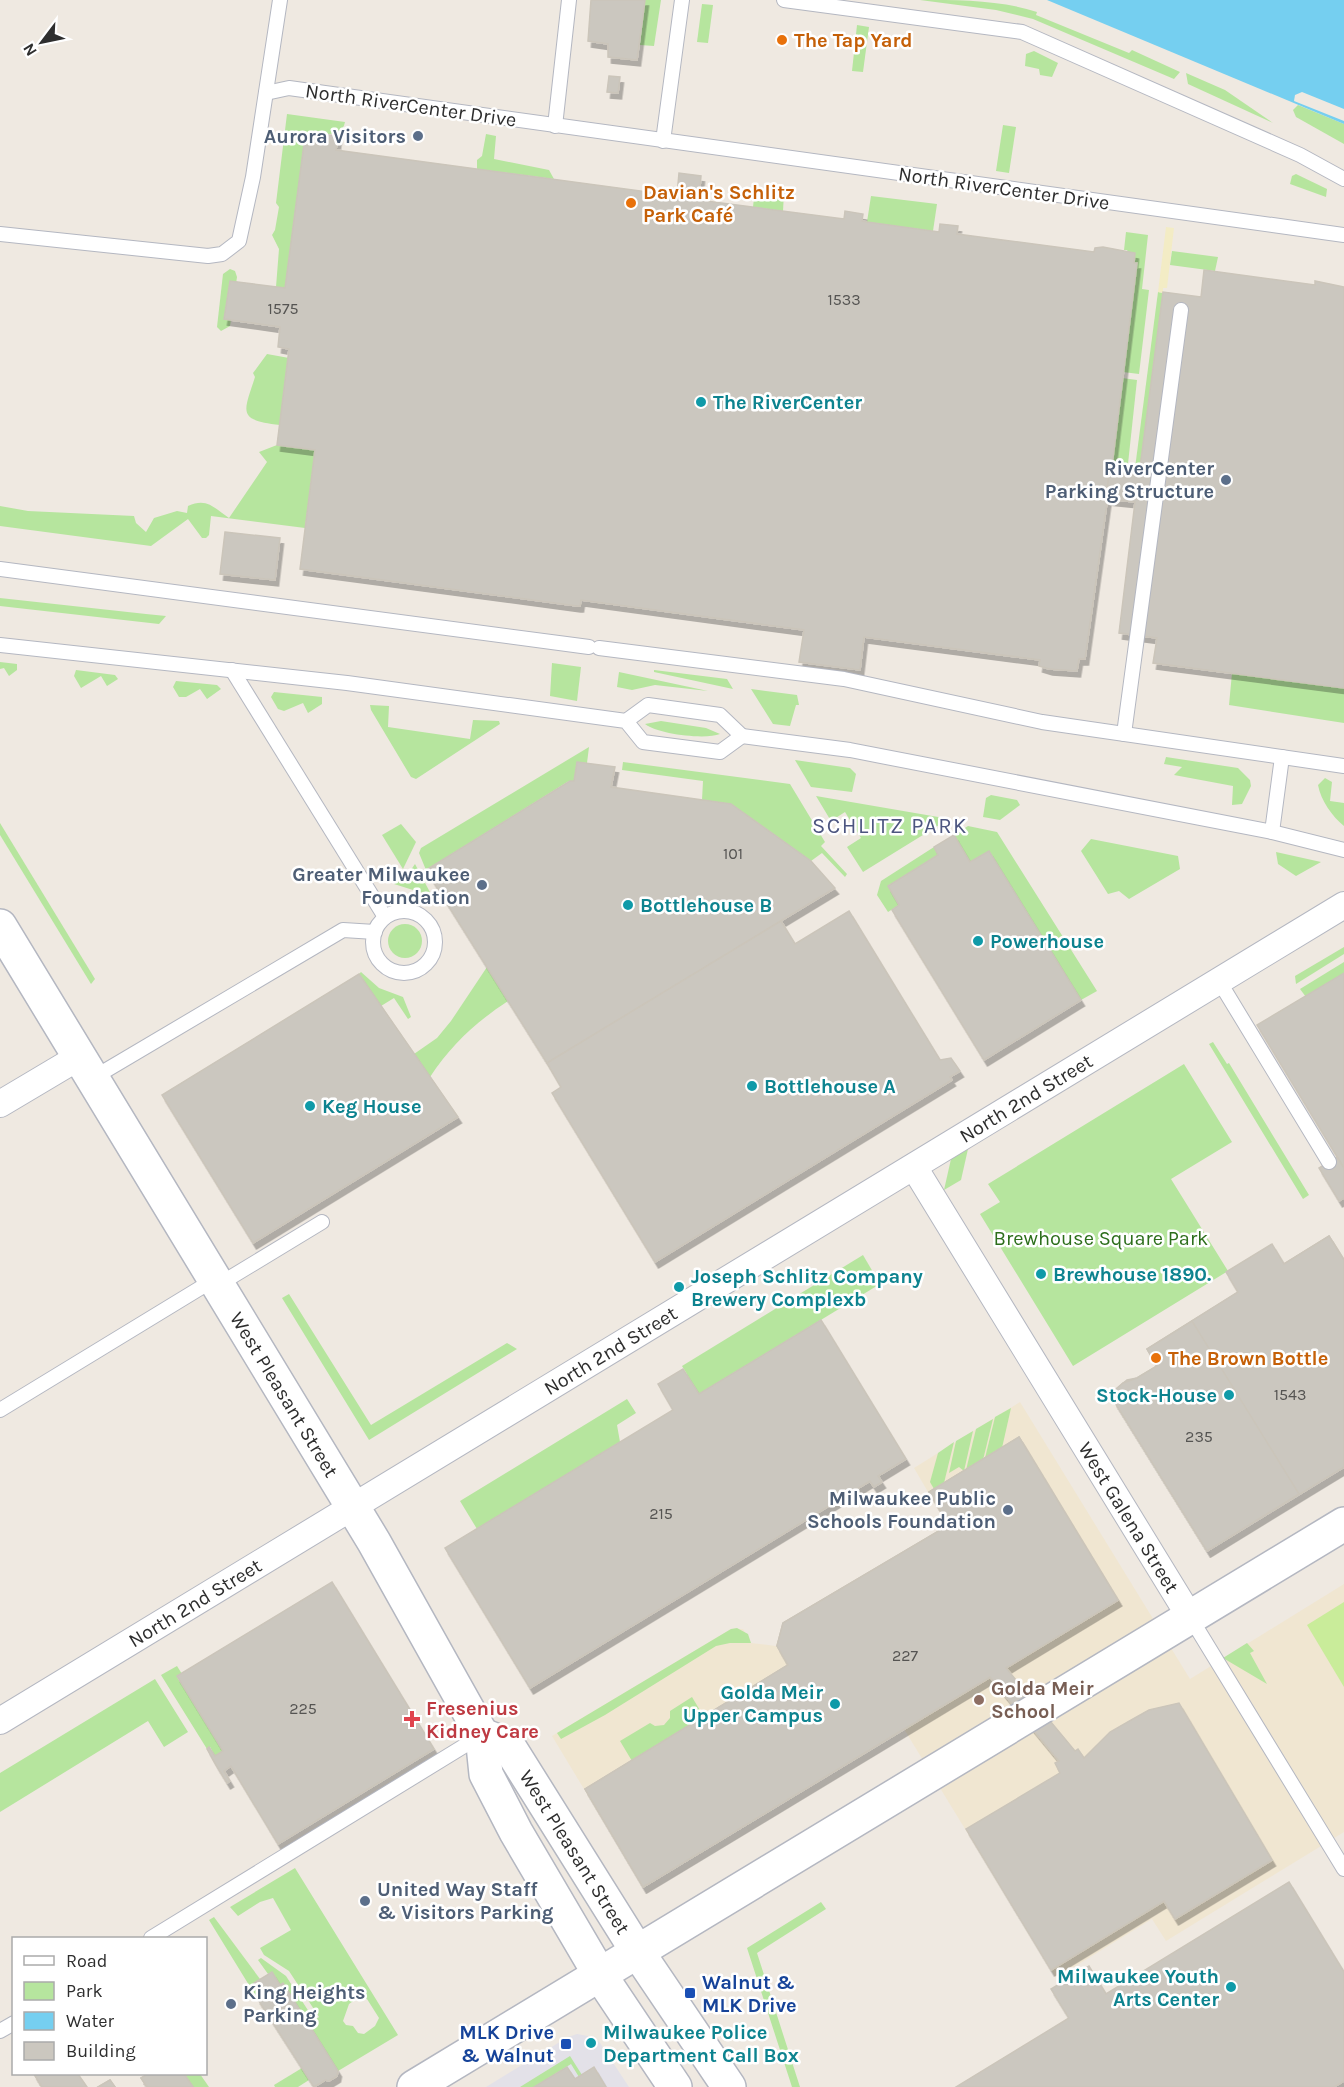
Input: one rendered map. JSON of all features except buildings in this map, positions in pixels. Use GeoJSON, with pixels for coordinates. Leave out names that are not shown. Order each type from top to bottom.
{"type":"FeatureCollection","features":[{"type":"Feature","properties":{"kind":"street","name":"North 2nd Street"},"geometry":{"type":"LineString","coordinates":[[0,1721],[1344,905]]}},
{"type":"Feature","properties":{"kind":"street","name":"West Pleasant Street"},"geometry":{"type":"LineString","coordinates":[[0,926],[353,1507],[482,1735],[486,1774],[600,1975],[675,2087]]}},
{"type":"Feature","properties":{"kind":"street"},"geometry":{"type":"LineString","coordinates":[[0,1104],[86,1067]]}},
{"type":"Feature","properties":{"kind":"street","name":"West Galena Street"},"geometry":{"type":"LineString","coordinates":[[914,1167],[1190,1617]]}},
{"type":"Feature","properties":{"kind":"street"},"geometry":{"type":"LineString","coordinates":[[414,2087],[1344,1524]]}},
{"type":"Feature","properties":{"kind":"street","name":"West Pleasant Street"},"geometry":{"type":"LineString","coordinates":[[482,1735],[507,1745],[637,1951],[729,2087]]}},
{"type":"Feature","properties":{"kind":"lane"},"geometry":{"type":"LineString","coordinates":[[0,234],[208,256],[222,254],[239,242],[254,177],[280,0]]}},
{"type":"Feature","properties":{"kind":"lane"},"geometry":{"type":"LineString","coordinates":[[555,126],[569,0]]}},
{"type":"Feature","properties":{"kind":"lane"},"geometry":{"type":"LineString","coordinates":[[663,141],[682,0]]}},
{"type":"Feature","properties":{"kind":"lane"},"geometry":{"type":"LineString","coordinates":[[784,0],[1022,32],[1290,151],[1344,179]]}},
{"type":"Feature","properties":{"kind":"lane","name":"North RiverCenter Drive"},"geometry":{"type":"LineString","coordinates":[[266,93],[289,88],[1344,235]]}},
{"type":"Feature","properties":{"kind":"lane"},"geometry":{"type":"LineString","coordinates":[[1124,734],[1181,310]]}},
{"type":"Feature","properties":{"kind":"lane"},"geometry":{"type":"LineString","coordinates":[[0,569],[844,679],[1042,722],[1344,766]]}},
{"type":"Feature","properties":{"kind":"lane"},"geometry":{"type":"LineString","coordinates":[[0,645],[232,670],[626,721],[648,705],[720,715],[742,736],[850,750],[1272,832],[1344,850]]}},
{"type":"Feature","properties":{"kind":"lane"},"geometry":{"type":"LineString","coordinates":[[232,670],[385,917]]}},
{"type":"Feature","properties":{"kind":"lane"},"geometry":{"type":"LineString","coordinates":[[626,721],[643,742],[720,752],[742,736]]}},
{"type":"Feature","properties":{"kind":"lane"},"geometry":{"type":"LineString","coordinates":[[1272,832],[1282,757]]}},
{"type":"Feature","properties":{"kind":"lane"},"geometry":{"type":"LineString","coordinates":[[403,910],[413,912],[430,924],[436,943],[429,961],[412,972],[392,971],[377,958],[373,948],[375,932],[385,917],[403,910]]}},
{"type":"Feature","properties":{"kind":"lane"},"geometry":{"type":"LineString","coordinates":[[86,1067],[344,930],[375,932]]}},
{"type":"Feature","properties":{"kind":"lane"},"geometry":{"type":"LineString","coordinates":[[1219,981],[1329,1162]]}},
{"type":"Feature","properties":{"kind":"lane"},"geometry":{"type":"LineString","coordinates":[[0,1410],[322,1222]]}},
{"type":"Feature","properties":{"kind":"lane","name":"West Galena Street"},"geometry":{"type":"LineString","coordinates":[[1190,1617],[1344,1869]]}},
{"type":"Feature","properties":{"kind":"lane"},"geometry":{"type":"LineString","coordinates":[[153,1937],[482,1735]]}},
{"type":"Feature","properties":{"kind":"shaded area","name":"Golda Meir School"},"geometry":{"type":"Polygon","coordinates":[[[1020,1402],[1190,1679],[1344,1584],[1344,1832],[1166,1941],[1152,1919],[1056,1978],[904,1729],[643,1887],[552,1736],[731,1629],[743,1629],[751,1643],[776,1646],[783,1623],[948,1526],[914,1468],[1020,1402]]]}},
{"type":"Feature","properties":{"kind":"shaded area"},"geometry":{"type":"Polygon","coordinates":[[[577,2034],[593,2037],[600,2043],[629,2087],[486,2087],[568,2037],[577,2034]]]}},
{"type":"Feature","properties":{"kind":"green space"},"geometry":{"type":"Polygon","coordinates":[[[645,0],[661,0],[654,46],[640,45],[645,0]]]}},
{"type":"Feature","properties":{"kind":"green space"},"geometry":{"type":"Polygon","coordinates":[[[920,0],[980,2],[1023,8],[1129,53],[1132,50],[1180,72],[1174,79],[1033,19],[996,10],[920,0]]]}},
{"type":"Feature","properties":{"kind":"green space"},"geometry":{"type":"Polygon","coordinates":[[[702,4],[713,5],[708,43],[697,42],[702,4]]]}},
{"type":"Feature","properties":{"kind":"green space"},"geometry":{"type":"Polygon","coordinates":[[[857,25],[869,27],[863,72],[852,71],[857,25]]]}},
{"type":"Feature","properties":{"kind":"green space"},"geometry":{"type":"Polygon","coordinates":[[[1034,51],[1058,63],[1052,77],[1040,75],[1039,69],[1025,66],[1026,54],[1034,51]]]}},
{"type":"Feature","properties":{"kind":"green space"},"geometry":{"type":"Polygon","coordinates":[[[1186,73],[1225,90],[1273,123],[1188,84],[1186,73]]]}},
{"type":"Feature","properties":{"kind":"green space"},"geometry":{"type":"Polygon","coordinates":[[[1298,105],[1344,124],[1344,144],[1296,117],[1293,110],[1298,105]]]}},
{"type":"Feature","properties":{"kind":"green space"},"geometry":{"type":"Polygon","coordinates":[[[287,114],[345,122],[340,131],[336,133],[312,133],[285,288],[276,287],[279,249],[272,235],[279,207],[276,203],[287,114]]]}},
{"type":"Feature","properties":{"kind":"green space"},"geometry":{"type":"Polygon","coordinates":[[[1003,125],[1016,127],[1009,173],[996,171],[1003,125]]]}},
{"type":"Feature","properties":{"kind":"green space"},"geometry":{"type":"Polygon","coordinates":[[[486,134],[496,136],[494,159],[549,170],[554,179],[477,169],[477,160],[482,156],[486,134]]]}},
{"type":"Feature","properties":{"kind":"green space"},"geometry":{"type":"Polygon","coordinates":[[[1296,174],[1327,189],[1326,197],[1290,184],[1292,176],[1296,174]]]}},
{"type":"Feature","properties":{"kind":"green space"},"geometry":{"type":"Polygon","coordinates":[[[755,189],[784,193],[783,211],[753,207],[755,189]]]}},
{"type":"Feature","properties":{"kind":"green space"},"geometry":{"type":"Polygon","coordinates":[[[871,196],[937,204],[933,231],[867,222],[871,196]]]}},
{"type":"Feature","properties":{"kind":"green space"},"geometry":{"type":"Polygon","coordinates":[[[1126,232],[1148,235],[1142,289],[1149,290],[1139,374],[1123,372],[1137,263],[1134,263],[1127,250],[1124,250],[1126,232]]]}},
{"type":"Feature","properties":{"kind":"green space"},"geometry":{"type":"Polygon","coordinates":[[[1172,251],[1218,257],[1215,271],[1170,265],[1172,251]]]}},
{"type":"Feature","properties":{"kind":"green space"},"geometry":{"type":"Polygon","coordinates":[[[230,269],[235,271],[237,277],[230,326],[221,331],[217,327],[223,274],[230,269]]]}},
{"type":"Feature","properties":{"kind":"green space"},"geometry":{"type":"Polygon","coordinates":[[[1158,292],[1163,293],[1140,469],[1135,468],[1158,292]]]}},
{"type":"Feature","properties":{"kind":"green space"},"geometry":{"type":"Polygon","coordinates":[[[267,354],[289,358],[280,425],[256,420],[247,412],[246,406],[255,377],[253,373],[267,354]]]}},
{"type":"Feature","properties":{"kind":"green space"},"geometry":{"type":"Polygon","coordinates":[[[1122,378],[1137,380],[1127,473],[1111,471],[1122,378]]]}},
{"type":"Feature","properties":{"kind":"green space"},"geometry":{"type":"Polygon","coordinates":[[[277,445],[315,450],[305,528],[211,516],[209,535],[206,538],[202,538],[188,519],[151,546],[0,526],[0,506],[28,511],[134,516],[136,523],[146,532],[154,518],[177,511],[187,513],[188,506],[200,503],[210,505],[229,518],[267,462],[259,452],[277,445]]]}},
{"type":"Feature","properties":{"kind":"green space"},"geometry":{"type":"Polygon","coordinates":[[[0,598],[166,616],[159,624],[0,606],[0,598]]]}},
{"type":"Feature","properties":{"kind":"green space"},"geometry":{"type":"Polygon","coordinates":[[[0,662],[17,664],[17,670],[9,676],[4,668],[0,669],[0,662]]]}},
{"type":"Feature","properties":{"kind":"green space"},"geometry":{"type":"Polygon","coordinates":[[[552,663],[581,667],[577,701],[550,696],[552,663]]]}},
{"type":"Feature","properties":{"kind":"green space"},"geometry":{"type":"Polygon","coordinates":[[[76,670],[115,675],[118,679],[107,686],[101,676],[81,688],[74,676],[76,670]]]}},
{"type":"Feature","properties":{"kind":"green space"},"geometry":{"type":"Polygon","coordinates":[[[654,670],[727,679],[733,689],[654,672],[654,670]]]}},
{"type":"Feature","properties":{"kind":"green space"},"geometry":{"type":"Polygon","coordinates":[[[619,672],[708,691],[655,685],[632,690],[617,687],[619,672]]]}},
{"type":"Feature","properties":{"kind":"green space"},"geometry":{"type":"Polygon","coordinates":[[[1232,673],[1344,688],[1344,723],[1229,705],[1232,673]]]}},
{"type":"Feature","properties":{"kind":"green space"},"geometry":{"type":"Polygon","coordinates":[[[176,681],[217,685],[221,689],[207,699],[200,689],[186,697],[179,697],[173,687],[176,681]]]}},
{"type":"Feature","properties":{"kind":"green space"},"geometry":{"type":"Polygon","coordinates":[[[751,689],[797,695],[799,705],[796,705],[790,726],[773,724],[751,689]]]}},
{"type":"Feature","properties":{"kind":"green space"},"geometry":{"type":"Polygon","coordinates":[[[274,692],[322,697],[322,704],[308,713],[303,703],[284,711],[278,709],[271,697],[274,692]]]}},
{"type":"Feature","properties":{"kind":"green space"},"geometry":{"type":"Polygon","coordinates":[[[370,705],[389,706],[388,727],[470,739],[473,720],[499,721],[500,724],[416,779],[411,777],[370,705]]]}},
{"type":"Feature","properties":{"kind":"green space"},"geometry":{"type":"Polygon","coordinates":[[[661,721],[706,728],[720,734],[713,736],[681,735],[660,731],[645,724],[661,721]]]}},
{"type":"Feature","properties":{"kind":"green space"},"geometry":{"type":"Polygon","coordinates":[[[589,747],[587,763],[577,762],[574,781],[569,781],[426,870],[419,853],[421,848],[589,747]]]}},
{"type":"Feature","properties":{"kind":"green space"},"geometry":{"type":"Polygon","coordinates":[[[1166,757],[1238,768],[1250,780],[1251,786],[1242,804],[1232,805],[1233,786],[1174,775],[1182,767],[1164,764],[1166,757]]]}},
{"type":"Feature","properties":{"kind":"green space"},"geometry":{"type":"Polygon","coordinates":[[[795,760],[850,768],[856,774],[852,792],[811,787],[795,760]]]}},
{"type":"Feature","properties":{"kind":"green space"},"geometry":{"type":"Polygon","coordinates":[[[623,762],[790,784],[825,842],[821,846],[847,874],[845,877],[822,853],[811,861],[731,804],[702,800],[703,781],[622,770],[623,762]]]}},
{"type":"Feature","properties":{"kind":"green space"},"geometry":{"type":"Polygon","coordinates":[[[1325,778],[1332,782],[1330,801],[1344,803],[1344,826],[1331,813],[1322,797],[1318,785],[1325,778]]]}},
{"type":"Feature","properties":{"kind":"green space"},"geometry":{"type":"Polygon","coordinates":[[[991,795],[1017,800],[1020,805],[1000,820],[983,817],[986,798],[991,795]]]}},
{"type":"Feature","properties":{"kind":"green space"},"geometry":{"type":"Polygon","coordinates":[[[816,796],[944,818],[944,822],[863,872],[847,847],[861,838],[845,812],[831,821],[816,796]]]}},
{"type":"Feature","properties":{"kind":"green space"},"geometry":{"type":"Polygon","coordinates":[[[0,823],[95,979],[91,984],[0,835],[0,823]]]}},
{"type":"Feature","properties":{"kind":"green space"},"geometry":{"type":"Polygon","coordinates":[[[401,824],[416,842],[403,869],[382,835],[401,824]]]}},
{"type":"Feature","properties":{"kind":"green space"},"geometry":{"type":"Polygon","coordinates":[[[968,826],[997,832],[1097,991],[1081,1000],[989,851],[970,862],[954,835],[968,826]]]}},
{"type":"Feature","properties":{"kind":"green space"},"geometry":{"type":"Polygon","coordinates":[[[1091,839],[1178,856],[1180,869],[1129,899],[1119,891],[1108,894],[1081,851],[1091,839]]]}},
{"type":"Feature","properties":{"kind":"green space"},"geometry":{"type":"Polygon","coordinates":[[[934,847],[938,855],[888,886],[899,905],[888,912],[877,895],[881,881],[934,847]]]}},
{"type":"Feature","properties":{"kind":"green space"},"geometry":{"type":"Polygon","coordinates":[[[1276,852],[1321,862],[1296,876],[1278,864],[1276,852]]]}},
{"type":"Feature","properties":{"kind":"green space"},"geometry":{"type":"Polygon","coordinates":[[[415,864],[432,896],[394,884],[406,877],[415,864]]]}},
{"type":"Feature","properties":{"kind":"green space"},"geometry":{"type":"Polygon","coordinates":[[[405,924],[417,929],[422,941],[417,953],[405,958],[393,953],[388,941],[393,929],[405,924]]]}},
{"type":"Feature","properties":{"kind":"green space"},"geometry":{"type":"Polygon","coordinates":[[[1344,947],[1344,954],[1296,984],[1295,976],[1344,947]]]}},
{"type":"Feature","properties":{"kind":"green space"},"geometry":{"type":"Polygon","coordinates":[[[1344,962],[1344,973],[1306,997],[1300,989],[1344,962]]]}},
{"type":"Feature","properties":{"kind":"green space"},"geometry":{"type":"Polygon","coordinates":[[[487,967],[508,1001],[465,1035],[430,1077],[414,1054],[437,1038],[487,967]]]}},
{"type":"Feature","properties":{"kind":"green space"},"geometry":{"type":"Polygon","coordinates":[[[361,972],[379,988],[403,997],[411,1017],[408,1019],[394,998],[381,1006],[359,974],[361,972]]]}},
{"type":"Feature","properties":{"kind":"green space"},"geometry":{"type":"Polygon","coordinates":[[[1213,1042],[1227,1064],[1229,1063],[1309,1195],[1303,1199],[1209,1044],[1213,1042]]]}},
{"type":"Feature","properties":{"kind":"green space","name":"Brewhouse Square Park"},"geometry":{"type":"Polygon","coordinates":[[[1184,1064],[1232,1142],[1171,1179],[1228,1271],[1073,1366],[980,1214],[1000,1202],[988,1184],[1184,1064]]]}},
{"type":"Feature","properties":{"kind":"green space"},"geometry":{"type":"Polygon","coordinates":[[[968,1149],[961,1180],[944,1190],[951,1159],[968,1149]]]}},
{"type":"Feature","properties":{"kind":"green space"},"geometry":{"type":"Polygon","coordinates":[[[863,1255],[880,1284],[699,1394],[682,1366],[863,1255]]]}},
{"type":"Feature","properties":{"kind":"green space"},"geometry":{"type":"Polygon","coordinates":[[[289,1294],[371,1425],[507,1343],[517,1349],[369,1440],[282,1298],[289,1294]]]}},
{"type":"Feature","properties":{"kind":"green space"},"geometry":{"type":"Polygon","coordinates":[[[627,1399],[636,1413],[617,1425],[620,1442],[477,1529],[460,1501],[627,1399]]]}},
{"type":"Feature","properties":{"kind":"green space"},"geometry":{"type":"Polygon","coordinates":[[[1011,1408],[1002,1448],[985,1458],[995,1417],[1011,1408]]]}},
{"type":"Feature","properties":{"kind":"green space"},"geometry":{"type":"Polygon","coordinates":[[[993,1419],[983,1460],[966,1470],[976,1429],[993,1419]]]}},
{"type":"Feature","properties":{"kind":"green space"},"geometry":{"type":"Polygon","coordinates":[[[973,1431],[964,1471],[959,1467],[949,1473],[956,1441],[973,1431]]]}},
{"type":"Feature","properties":{"kind":"green space"},"geometry":{"type":"Polygon","coordinates":[[[954,1442],[944,1483],[934,1489],[930,1482],[938,1453],[954,1442]]]}},
{"type":"Feature","properties":{"kind":"green space"},"geometry":{"type":"Polygon","coordinates":[[[1344,1602],[1344,1687],[1307,1625],[1344,1602]]]}},
{"type":"Feature","properties":{"kind":"green space"},"geometry":{"type":"Polygon","coordinates":[[[737,1628],[748,1634],[751,1643],[716,1646],[605,1715],[561,1739],[557,1733],[731,1629],[737,1628]]]}},
{"type":"Feature","properties":{"kind":"green space"},"geometry":{"type":"Polygon","coordinates":[[[1247,1643],[1254,1651],[1250,1653],[1267,1684],[1223,1658],[1247,1643]]]}},
{"type":"Feature","properties":{"kind":"green space"},"geometry":{"type":"Polygon","coordinates":[[[177,1666],[182,1674],[177,1677],[223,1751],[215,1756],[210,1747],[207,1749],[161,1675],[177,1666]]]}},
{"type":"Feature","properties":{"kind":"green space"},"geometry":{"type":"Polygon","coordinates":[[[155,1679],[188,1732],[164,1747],[148,1721],[0,1812],[0,1773],[155,1679]]]}},
{"type":"Feature","properties":{"kind":"green space"},"geometry":{"type":"Polygon","coordinates":[[[692,1697],[704,1717],[632,1761],[620,1741],[650,1723],[655,1726],[664,1725],[670,1718],[670,1711],[692,1697]]]}},
{"type":"Feature","properties":{"kind":"green space"},"geometry":{"type":"Polygon","coordinates":[[[295,1868],[398,2035],[338,2071],[309,2024],[319,2017],[289,1971],[264,1955],[260,1948],[291,1930],[273,1898],[260,1902],[238,1916],[230,1907],[295,1868]],[[359,1997],[349,2004],[343,2021],[346,2025],[353,2026],[358,2033],[364,2034],[375,2026],[379,2018],[367,1999],[359,1997]]]}},
{"type":"Feature","properties":{"kind":"green space"},"geometry":{"type":"Polygon","coordinates":[[[821,1902],[826,1909],[757,1953],[800,2087],[792,2087],[747,1948],[821,1902]]]}},
{"type":"Feature","properties":{"kind":"green space"},"geometry":{"type":"Polygon","coordinates":[[[214,1917],[260,1979],[254,1983],[261,1995],[257,1998],[209,1920],[214,1917]]]}},
{"type":"Feature","properties":{"kind":"green space"},"geometry":{"type":"Polygon","coordinates":[[[261,1958],[286,1976],[311,2015],[305,2018],[283,1983],[280,1985],[272,1972],[268,1974],[258,1960],[261,1958]]]}},
{"type":"Feature","properties":{"kind":"green space"},"geometry":{"type":"Polygon","coordinates":[[[570,2056],[582,2075],[579,2077],[571,2064],[534,2087],[520,2087],[570,2056]]]}},
{"type":"Feature","properties":{"kind":"green space"},"geometry":{"type":"Polygon","coordinates":[[[302,2068],[309,2080],[298,2087],[275,2087],[274,2085],[302,2068]]]}},
{"type":"Feature","properties":{"kind":"green space"},"geometry":{"type":"Polygon","coordinates":[[[185,2075],[201,2075],[209,2087],[193,2087],[185,2075]]]}},
{"type":"Feature","properties":{"kind":"sand"},"geometry":{"type":"Polygon","coordinates":[[[1166,227],[1174,228],[1167,288],[1163,288],[1163,293],[1158,292],[1166,227]]]}},
{"type":"Feature","properties":{"kind":"water"},"geometry":{"type":"Polygon","coordinates":[[[1047,0],[1344,0],[1344,124],[1047,0]]]}},
{"type":"Feature","properties":{"kind":"pier"},"geometry":{"type":"Polygon","coordinates":[[[1302,92],[1344,109],[1344,121],[1294,101],[1295,95],[1302,92]]]}},
{"type":"Feature","properties":{"kind":"place","name":"The Tap Yard"},"geometry":{"type":"Point","coordinates":[782,40]}},
{"type":"Feature","properties":{"kind":"place","name":"Aurora Visitors"},"geometry":{"type":"Point","coordinates":[418,136]}},
{"type":"Feature","properties":{"kind":"place","name":"Davian's Schlitz Park Café"},"geometry":{"type":"Point","coordinates":[631,203]}},
{"type":"Feature","properties":{"kind":"place","name":"The RiverCenter"},"geometry":{"type":"Point","coordinates":[701,402]}},
{"type":"Feature","properties":{"kind":"place","name":"RiverCenter Parking Structure"},"geometry":{"type":"Point","coordinates":[1226,480]}},
{"type":"Feature","properties":{"kind":"place","name":"Greater Milwaukee Foundation"},"geometry":{"type":"Point","coordinates":[482,885]}},
{"type":"Feature","properties":{"kind":"place","name":"Bottlehouse B"},"geometry":{"type":"Point","coordinates":[628,905]}},
{"type":"Feature","properties":{"kind":"place","name":"Powerhouse"},"geometry":{"type":"Point","coordinates":[978,941]}},
{"type":"Feature","properties":{"kind":"place","name":"Bottlehouse A"},"geometry":{"type":"Point","coordinates":[752,1086]}},
{"type":"Feature","properties":{"kind":"place","name":"Keg House"},"geometry":{"type":"Point","coordinates":[310,1106]}},
{"type":"Feature","properties":{"kind":"place","name":"Brewhouse 1890."},"geometry":{"type":"Point","coordinates":[1041,1274]}},
{"type":"Feature","properties":{"kind":"place","name":"Joseph Schlitz Company Brewery Complexb"},"geometry":{"type":"Point","coordinates":[679,1287]}},
{"type":"Feature","properties":{"kind":"place","name":"The Brown Bottle"},"geometry":{"type":"Point","coordinates":[1156,1358]}},
{"type":"Feature","properties":{"kind":"place","name":"Stock-House"},"geometry":{"type":"Point","coordinates":[1229,1395]}},
{"type":"Feature","properties":{"kind":"place","name":"Milwaukee Public Schools Foundation"},"geometry":{"type":"Point","coordinates":[1008,1510]}},
{"type":"Feature","properties":{"kind":"place","name":"Golda Meir School"},"geometry":{"type":"Point","coordinates":[979,1700]}},
{"type":"Feature","properties":{"kind":"place","name":"Golda Meir Upper Campus"},"geometry":{"type":"Point","coordinates":[835,1704]}},
{"type":"Feature","properties":{"kind":"place","name":"Fresenius Kidney Care"},"geometry":{"type":"Point","coordinates":[412,1719]}},
{"type":"Feature","properties":{"kind":"place","name":"United Way Staff & Visitors Parking"},"geometry":{"type":"Point","coordinates":[365,1901]}},
{"type":"Feature","properties":{"kind":"place","name":"Milwaukee Youth Arts Center"},"geometry":{"type":"Point","coordinates":[1231,1987]}},
{"type":"Feature","properties":{"kind":"place","name":"Walnut & MLK Drive"},"geometry":{"type":"Point","coordinates":[690,1993]}},
{"type":"Feature","properties":{"kind":"place","name":"King Heights Parking"},"geometry":{"type":"Point","coordinates":[231,2004]}},
{"type":"Feature","properties":{"kind":"place","name":"Milwaukee Police Department Call Box"},"geometry":{"type":"Point","coordinates":[591,2043]}},
{"type":"Feature","properties":{"kind":"place","name":"MLK Drive & Walnut"},"geometry":{"type":"Point","coordinates":[566,2044]}},
{"type":"Feature","properties":{"kind":"district","name":"SCHLITZ PARK"},"geometry":{"type":"Point","coordinates":[890,825]}}]}
